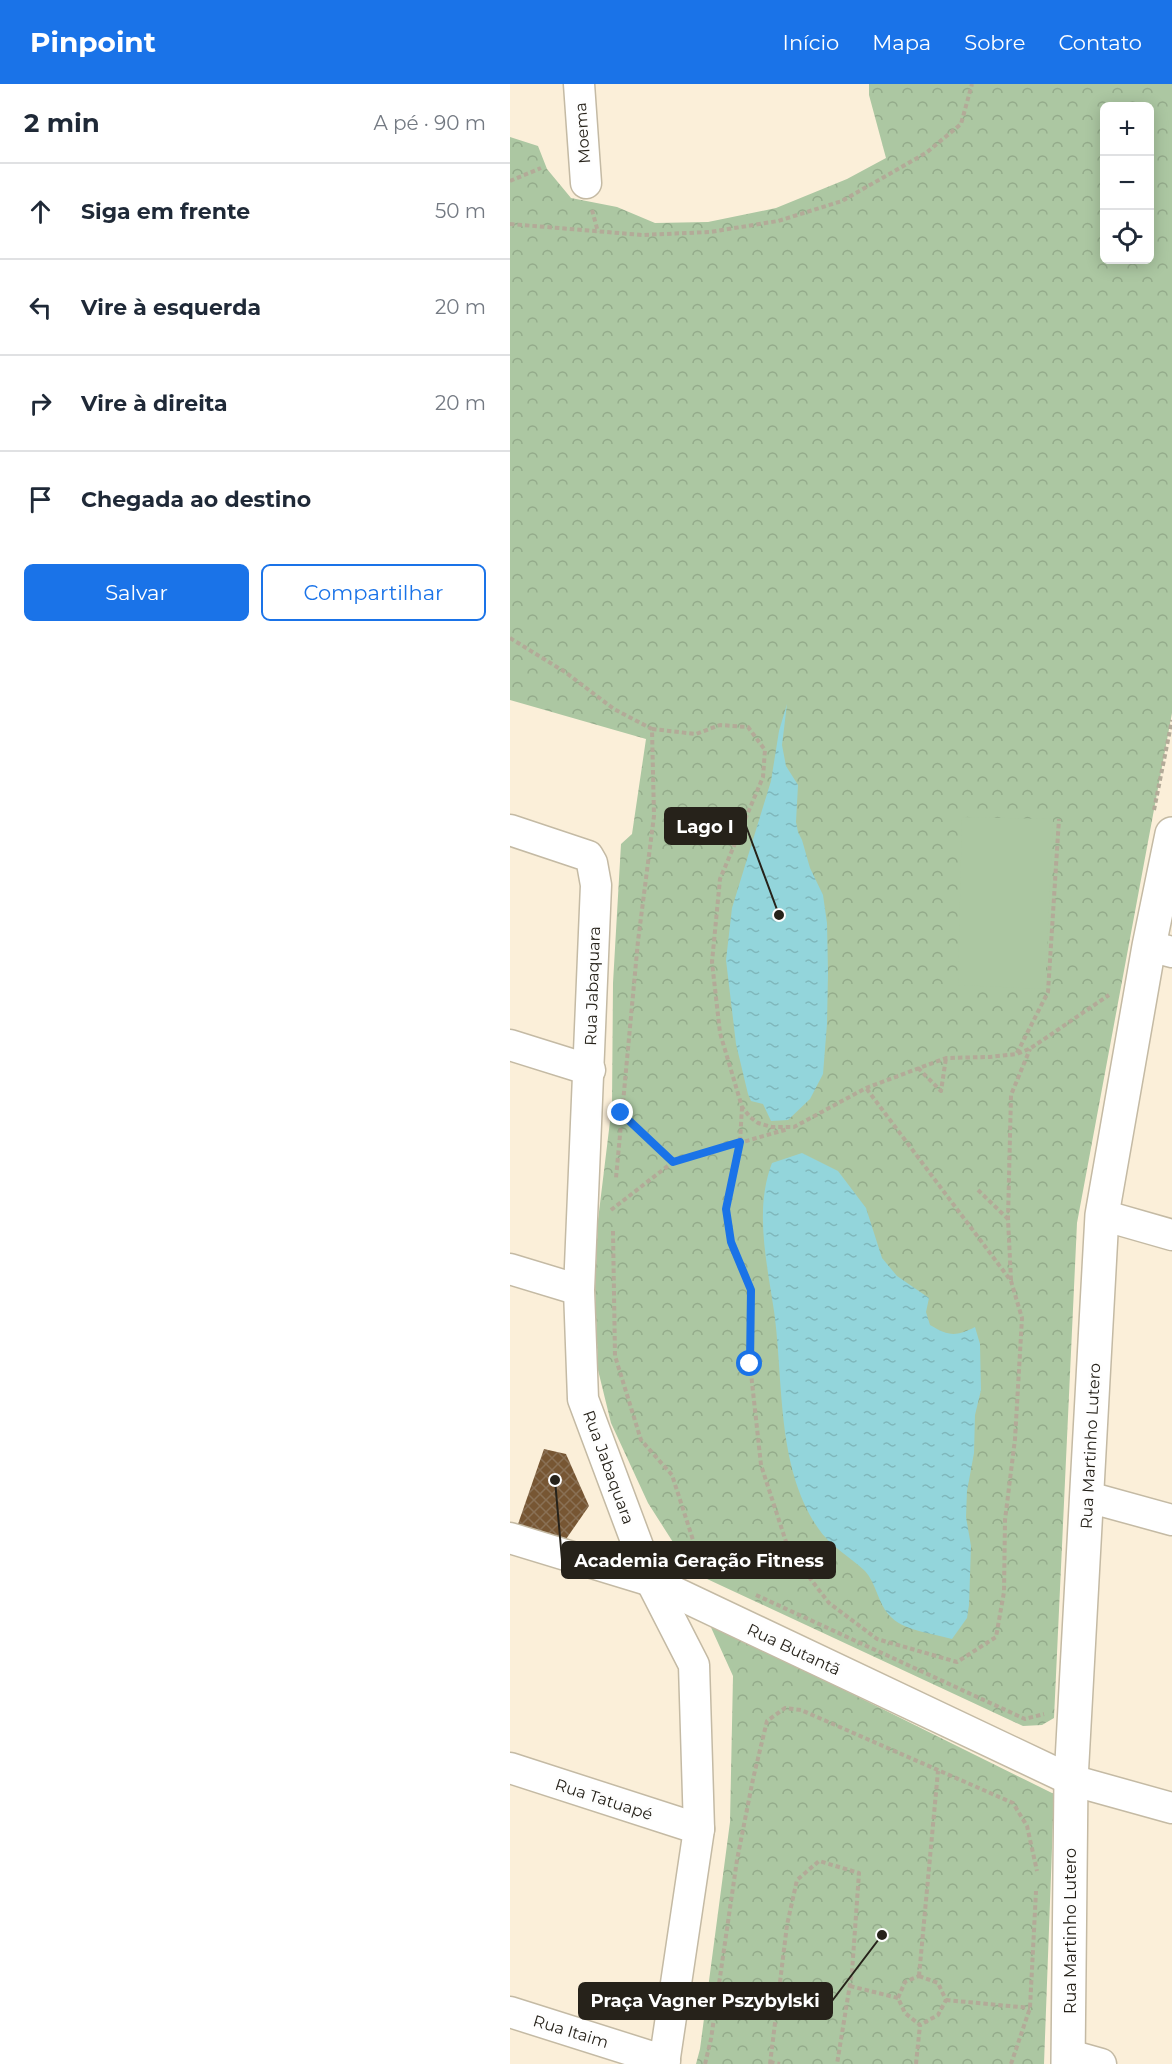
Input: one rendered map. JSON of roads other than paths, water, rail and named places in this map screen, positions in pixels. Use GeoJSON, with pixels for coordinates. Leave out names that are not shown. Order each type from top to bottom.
{"type":"FeatureCollection","features":[{"type":"Feature","properties":{"kind":"street","name":"Moema"},"geometry":{"type":"LineString","coordinates":[[579,84],[586,183]]}},
{"type":"Feature","properties":{"kind":"street","name":"Rua Jabaquara"},"geometry":{"type":"LineString","coordinates":[[510,830],[588,856],[592,863],[596,885],[579,1290],[583,1399],[651,1581],[694,1665],[699,1829],[665,2062]]}},
{"type":"Feature","properties":{"kind":"street","name":"Rua Martinho Lutero"},"geometry":{"type":"LineString","coordinates":[[1069,2059],[1071,1780],[1102,1215],[1160,949],[1172,834]]}},
{"type":"Feature","properties":{"kind":"street"},"geometry":{"type":"LineString","coordinates":[[510,1045],[590,1070]]}},
{"type":"Feature","properties":{"kind":"street"},"geometry":{"type":"LineString","coordinates":[[1102,1215],[1172,1234]]}},
{"type":"Feature","properties":{"kind":"street"},"geometry":{"type":"LineString","coordinates":[[510,1269],[579,1290]]}},
{"type":"Feature","properties":{"kind":"street"},"geometry":{"type":"LineString","coordinates":[[1088,1497],[1172,1520]]}},
{"type":"Feature","properties":{"kind":"street","name":"Rua Butantã"},"geometry":{"type":"LineString","coordinates":[[510,1538],[651,1581],[1071,1780],[1172,1808]]}},
{"type":"Feature","properties":{"kind":"street","name":"Rua Tatuapé"},"geometry":{"type":"LineString","coordinates":[[510,1768],[699,1829]]}},
{"type":"Feature","properties":{"kind":"street","name":"Rua Itaim"},"geometry":{"type":"LineString","coordinates":[[510,2012],[665,2062]]}},
{"type":"Feature","properties":{"kind":"street"},"geometry":{"type":"LineString","coordinates":[[1069,2059],[1101,2064]]}},
{"type":"Feature","properties":{"kind":"water"},"geometry":{"type":"Polygon","coordinates":[[[787,704],[782,745],[786,766],[798,785],[796,822],[810,868],[823,895],[827,923],[827,1024],[823,1074],[810,1099],[788,1120],[771,1121],[763,1104],[751,1101],[748,1094],[736,1044],[726,960],[732,908],[771,781],[779,731],[787,704]]]}},
{"type":"Feature","properties":{"kind":"water"},"geometry":{"type":"Polygon","coordinates":[[[802,1153],[838,1171],[866,1208],[882,1258],[897,1276],[929,1298],[926,1312],[930,1325],[952,1334],[975,1327],[980,1344],[981,1390],[975,1415],[974,1453],[967,1491],[966,1517],[971,1546],[969,1605],[967,1618],[952,1639],[902,1625],[889,1615],[865,1571],[818,1528],[804,1504],[795,1478],[784,1423],[763,1218],[764,1199],[772,1163],[802,1153]]]}},
{"type":"Feature","properties":{"kind":"place","name":"Lago I"},"geometry":{"type":"Point","coordinates":[779,915]}},
{"type":"Feature","properties":{"kind":"place","name":"Academia Geração Fitness"},"geometry":{"type":"Point","coordinates":[555,1480]}},
{"type":"Feature","properties":{"kind":"place","name":"Praça Vagner Pszybylski"},"geometry":{"type":"Point","coordinates":[882,1935]}}]}
